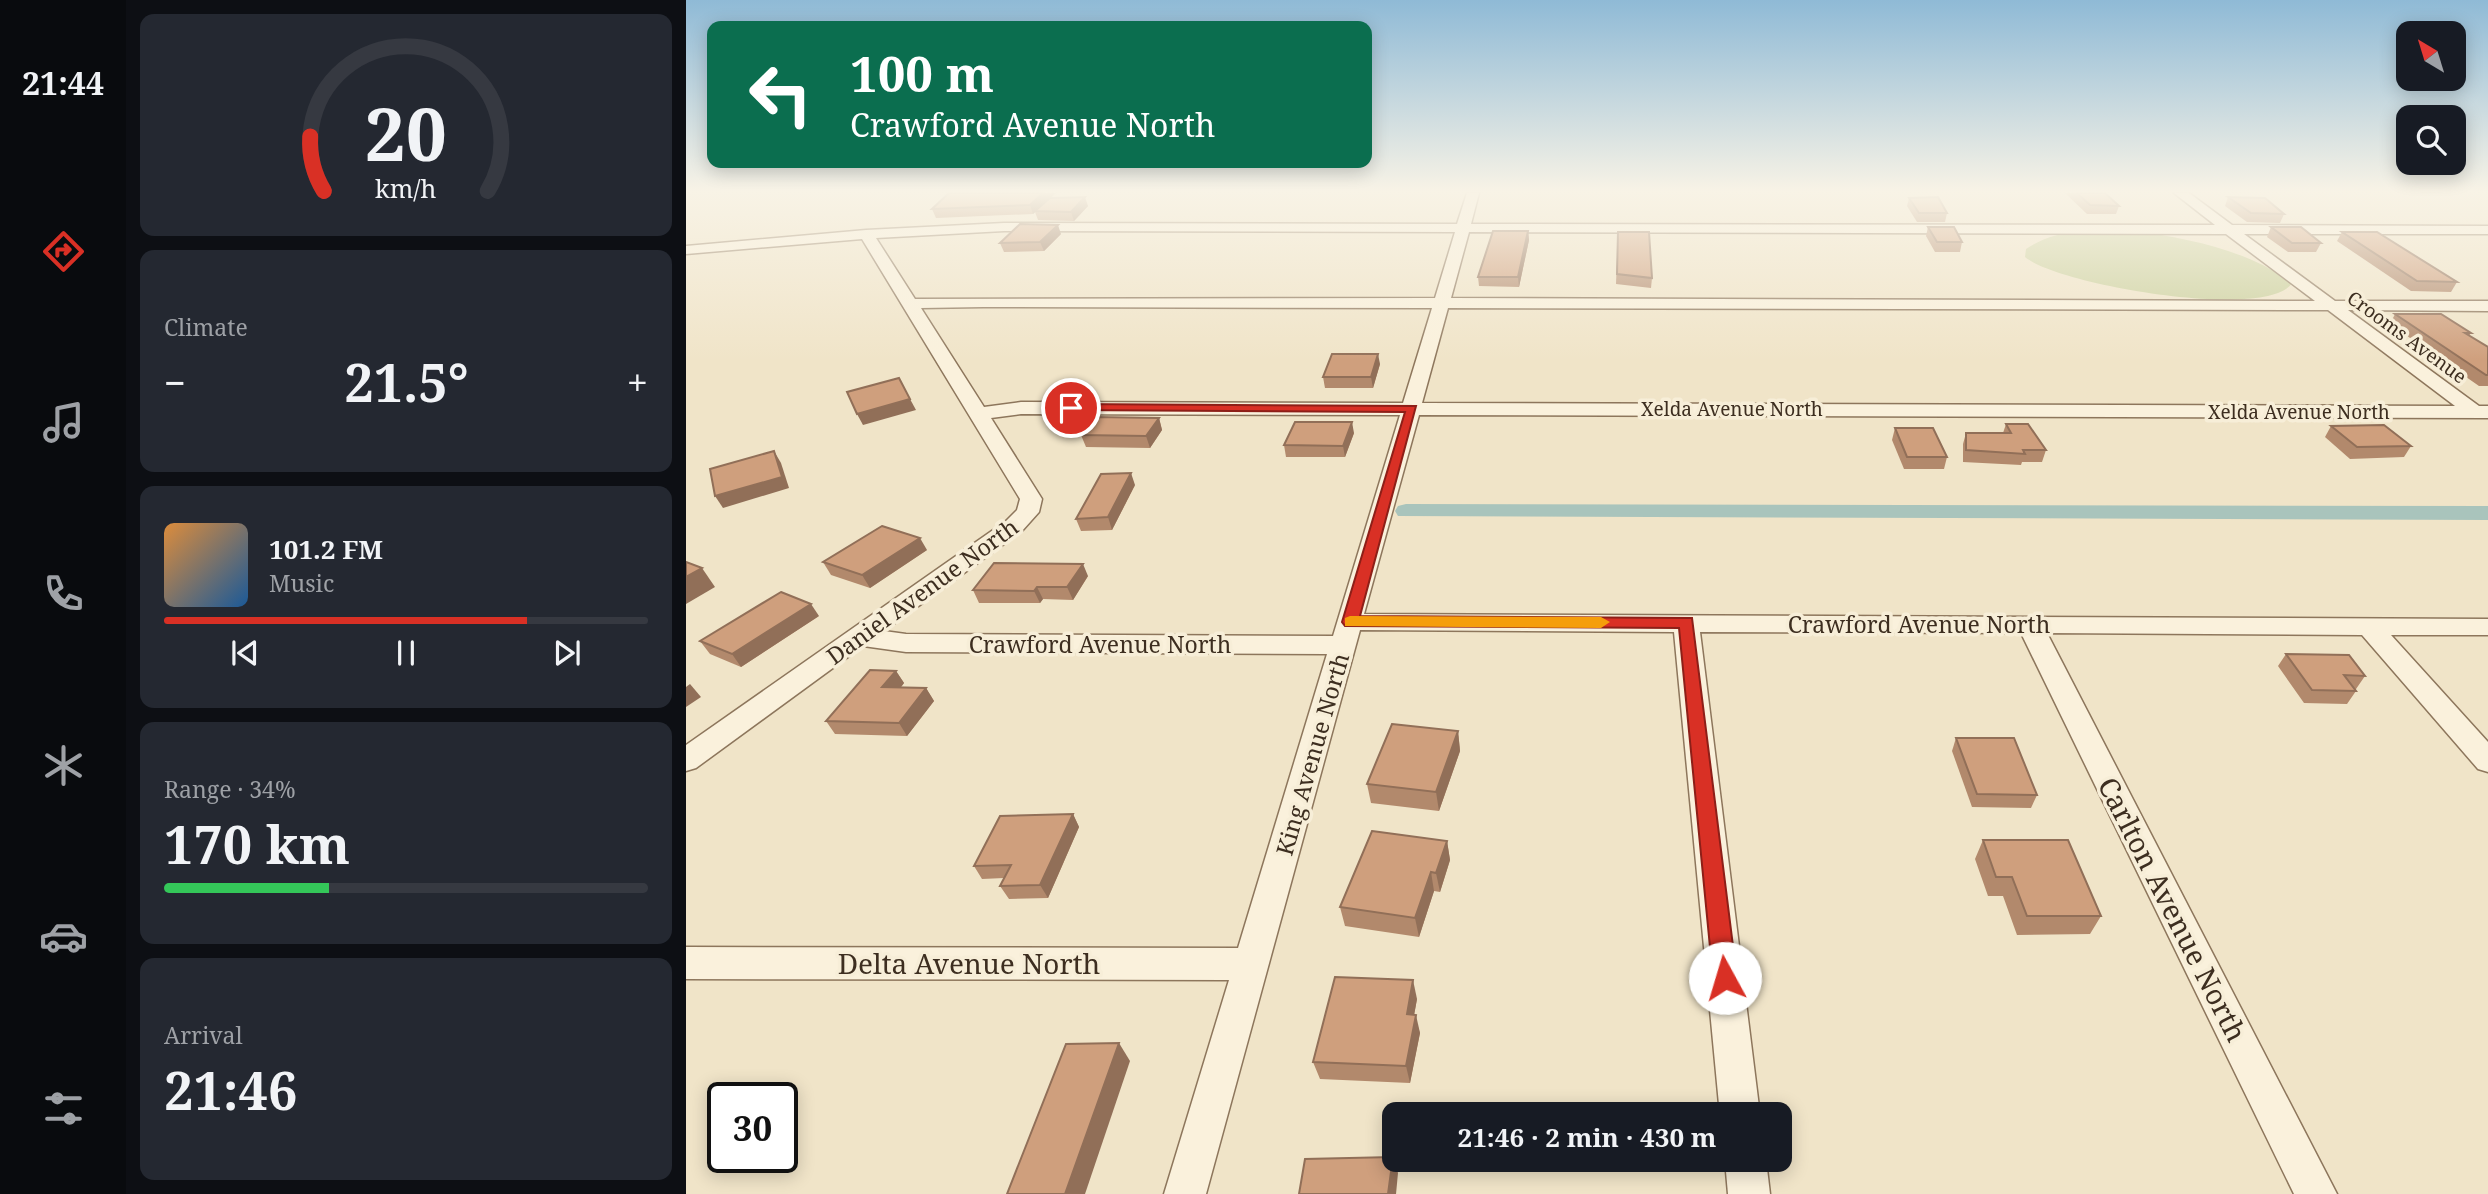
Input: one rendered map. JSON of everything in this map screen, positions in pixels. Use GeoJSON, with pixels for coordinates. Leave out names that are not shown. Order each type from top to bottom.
{"type":"FeatureCollection","features":[{"type":"Feature","properties":{"kind":"street","name":"Daniel Avenue North"},"geometry":{"type":"LineString","coordinates":[[686,760],[1014,526],[1028,512],[1031,499],[875,249]]}},
{"type":"Feature","properties":{"kind":"street","name":"King Avenue North"},"geometry":{"type":"LineString","coordinates":[[1185,1194],[1457,249]]}},
{"type":"Feature","properties":{"kind":"street","name":"Crooms Avenue"},"geometry":{"type":"LineString","coordinates":[[2254,249],[2329,306],[2482,412]]}},
{"type":"Feature","properties":{"kind":"street"},"geometry":{"type":"LineString","coordinates":[[910,304],[2488,306]]}},
{"type":"Feature","properties":{"kind":"street","name":"Xelda Avenue North"},"geometry":{"type":"LineString","coordinates":[[977,414],[1021,408],[2482,412]]}},
{"type":"Feature","properties":{"kind":"street"},"geometry":{"type":"LineString","coordinates":[[1686,622],[1739,1102]]}},
{"type":"Feature","properties":{"kind":"street","name":"Crawford Avenue North"},"geometry":{"type":"LineString","coordinates":[[858,637],[906,643],[1686,622],[2488,627]]}},
{"type":"Feature","properties":{"kind":"street","name":"Carlton Avenue North"},"geometry":{"type":"LineString","coordinates":[[2029,624],[2316,1194]]}},
{"type":"Feature","properties":{"kind":"street"},"geometry":{"type":"LineString","coordinates":[[2369,627],[2488,761]]}},
{"type":"Feature","properties":{"kind":"street","name":"Delta Avenue North"},"geometry":{"type":"LineString","coordinates":[[686,963],[1252,964]]}},
{"type":"Feature","properties":{"kind":"street"},"geometry":{"type":"LineString","coordinates":[[1746,1172],[1748,1194]]}},
{"type":"Feature","properties":{"kind":"green space"},"geometry":{"type":"Polygon","coordinates":[[[2026,249],[2221,249],[2274,271],[2292,283],[2275,294],[2245,299],[2162,295],[2118,288],[2045,268],[2025,257],[2026,249]]]}},
{"type":"Feature","properties":{"kind":"building"},"geometry":{"type":"Polygon","coordinates":[[[1487,249],[1524,249],[1518,277],[1478,277],[1487,249]]]}},
{"type":"Feature","properties":{"kind":"building"},"geometry":{"type":"Polygon","coordinates":[[[1618,249],[1650,249],[1652,278],[1617,274],[1618,249]]]}},
{"type":"Feature","properties":{"kind":"building"},"geometry":{"type":"Polygon","coordinates":[[[2368,249],[2404,249],[2457,282],[2417,281],[2368,249]]]}},
{"type":"Feature","properties":{"kind":"building"},"geometry":{"type":"Polygon","coordinates":[[[2395,314],[2441,314],[2471,333],[2465,333],[2488,347],[2488,375],[2486,375],[2395,314]]]}},
{"type":"Feature","properties":{"kind":"building"},"geometry":{"type":"Polygon","coordinates":[[[1332,354],[1378,354],[1371,377],[1323,377],[1332,354]]]}},
{"type":"Feature","properties":{"kind":"building"},"geometry":{"type":"Polygon","coordinates":[[[899,378],[910,399],[857,414],[847,392],[899,378]]]}},
{"type":"Feature","properties":{"kind":"building"},"geometry":{"type":"Polygon","coordinates":[[[1096,417],[1159,418],[1146,436],[1081,435],[1096,417]]]}},
{"type":"Feature","properties":{"kind":"building"},"geometry":{"type":"Polygon","coordinates":[[[1295,422],[1352,422],[1343,446],[1284,445],[1295,422]]]}},
{"type":"Feature","properties":{"kind":"building"},"geometry":{"type":"Polygon","coordinates":[[[2006,424],[2028,424],[2046,450],[2023,450],[2025,454],[1966,450],[1966,433],[2011,433],[2006,424]]]}},
{"type":"Feature","properties":{"kind":"building"},"geometry":{"type":"Polygon","coordinates":[[[2384,425],[2411,446],[2357,447],[2331,426],[2384,425]]]}},
{"type":"Feature","properties":{"kind":"building"},"geometry":{"type":"Polygon","coordinates":[[[1895,428],[1933,428],[1947,457],[1907,457],[1895,428]]]}},
{"type":"Feature","properties":{"kind":"building"},"geometry":{"type":"Polygon","coordinates":[[[774,451],[782,477],[715,496],[710,469],[774,451]]]}},
{"type":"Feature","properties":{"kind":"building"},"geometry":{"type":"Polygon","coordinates":[[[1131,473],[1108,517],[1076,519],[1101,474],[1131,473]]]}},
{"type":"Feature","properties":{"kind":"building"},"geometry":{"type":"Polygon","coordinates":[[[882,526],[920,538],[862,575],[823,562],[882,526]]]}},
{"type":"Feature","properties":{"kind":"building"},"geometry":{"type":"Polygon","coordinates":[[[686,562],[702,568],[686,577],[686,562]]]}},
{"type":"Feature","properties":{"kind":"building"},"geometry":{"type":"Polygon","coordinates":[[[994,563],[1083,564],[1067,587],[1037,587],[1034,591],[973,590],[994,563]]]}},
{"type":"Feature","properties":{"kind":"building"},"geometry":{"type":"Polygon","coordinates":[[[781,592],[811,604],[732,654],[700,641],[781,592]]]}},
{"type":"Feature","properties":{"kind":"building"},"geometry":{"type":"Polygon","coordinates":[[[2286,654],[2349,655],[2365,676],[2344,675],[2356,691],[2312,690],[2286,654]]]}},
{"type":"Feature","properties":{"kind":"building"},"geometry":{"type":"Polygon","coordinates":[[[870,670],[896,671],[882,687],[926,688],[899,723],[826,721],[870,670]]]}},
{"type":"Feature","properties":{"kind":"building"},"geometry":{"type":"Polygon","coordinates":[[[1392,724],[1458,731],[1436,792],[1367,784],[1392,724]]]}},
{"type":"Feature","properties":{"kind":"building"},"geometry":{"type":"Polygon","coordinates":[[[1956,738],[2014,738],[2037,795],[1977,794],[1956,738]]]}},
{"type":"Feature","properties":{"kind":"building"},"geometry":{"type":"Polygon","coordinates":[[[1073,814],[1040,885],[1000,886],[1011,865],[974,866],[1000,816],[1073,814]]]}},
{"type":"Feature","properties":{"kind":"building"},"geometry":{"type":"Polygon","coordinates":[[[1372,831],[1447,841],[1436,873],[1431,872],[1415,918],[1340,907],[1372,831]]]}},
{"type":"Feature","properties":{"kind":"building"},"geometry":{"type":"Polygon","coordinates":[[[1983,840],[2068,840],[2101,916],[2027,916],[2012,877],[1996,877],[1983,840]]]}},
{"type":"Feature","properties":{"kind":"building"},"geometry":{"type":"Polygon","coordinates":[[[1335,977],[1413,980],[1407,1014],[1416,1015],[1406,1066],[1313,1062],[1335,977]]]}},
{"type":"Feature","properties":{"kind":"building"},"geometry":{"type":"Polygon","coordinates":[[[1119,1043],[1065,1194],[1007,1194],[1066,1044],[1119,1043]]]}},
{"type":"Feature","properties":{"kind":"building"},"geometry":{"type":"Polygon","coordinates":[[[1382,1157],[1382,1172],[1391,1172],[1388,1194],[1299,1194],[1305,1159],[1382,1157]]]}},
{"type":"Feature","properties":{"kind":"waterway"},"geometry":{"type":"LineString","coordinates":[[1406,511],[2488,513]]}},
{"type":"Feature","properties":{"kind":"slow traffic"},"geometry":{"type":"LineString","coordinates":[[1350,622],[1601,622]]}},
{"type":"Feature","properties":{"kind":"route"},"geometry":{"type":"LineString","coordinates":[[1071,408],[1412,409],[1350,622],[1686,622],[1725,978]]}}]}
